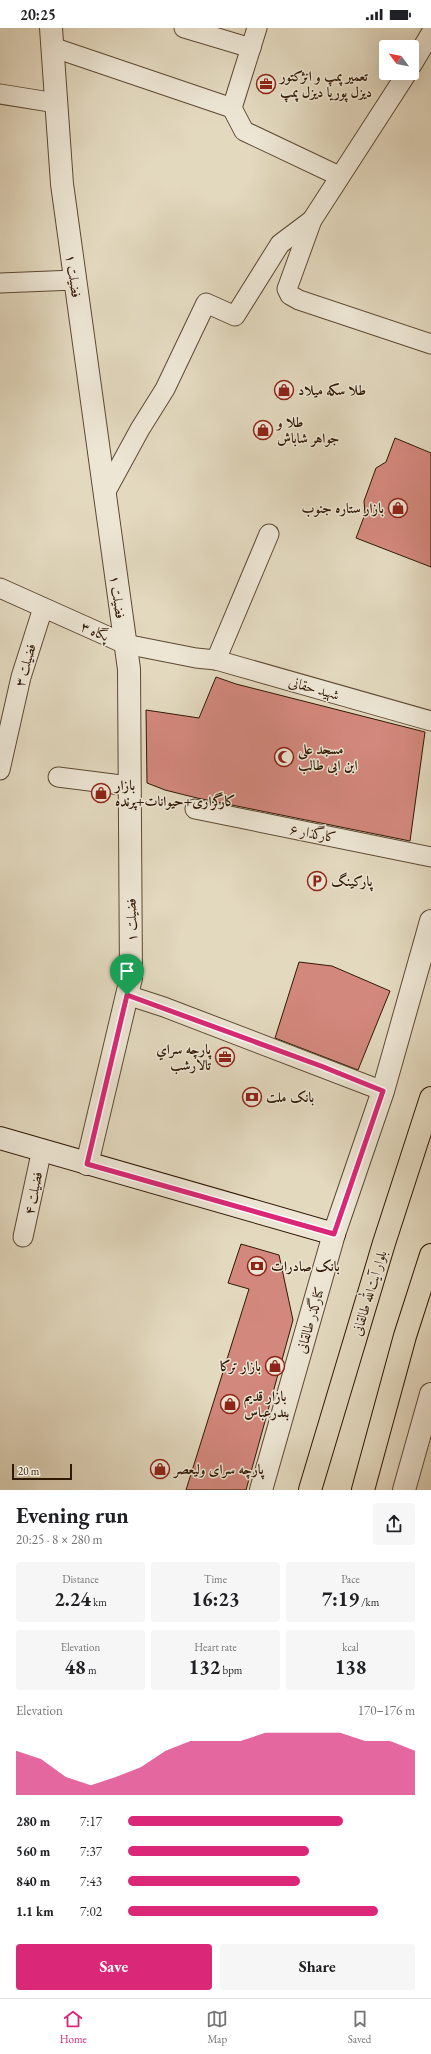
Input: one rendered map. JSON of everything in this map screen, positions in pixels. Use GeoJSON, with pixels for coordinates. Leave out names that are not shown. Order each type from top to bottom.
{"type":"FeatureCollection","features":[{"type":"Feature","properties":{"kind":"main road","name":"بلوار آیت‌الله طالقانی"},"geometry":{"type":"LineString","coordinates":[[310,1490],[384,1243],[431,1098]]}},
{"type":"Feature","properties":{"kind":"main road"},"geometry":{"type":"LineString","coordinates":[[362,1490],[405,1336],[431,1255]]}},
{"type":"Feature","properties":{"kind":"street"},"geometry":{"type":"LineString","coordinates":[[184,28],[251,48]]}},
{"type":"Feature","properties":{"kind":"street"},"geometry":{"type":"LineString","coordinates":[[232,108],[257,28]]}},
{"type":"Feature","properties":{"kind":"street"},"geometry":{"type":"LineString","coordinates":[[419,53],[431,33]]}},
{"type":"Feature","properties":{"kind":"street"},"geometry":{"type":"LineString","coordinates":[[52,38],[232,108],[244,131],[339,176]]}},
{"type":"Feature","properties":{"kind":"street","name":"فضیلت ۱"},"geometry":{"type":"LineString","coordinates":[[52,38],[62,184],[129,669],[131,978],[87,1164]]}},
{"type":"Feature","properties":{"kind":"street"},"geometry":{"type":"LineString","coordinates":[[402,80],[312,220],[287,289],[290,295],[299,300],[431,344]]}},
{"type":"Feature","properties":{"kind":"street"},"geometry":{"type":"LineString","coordinates":[[0,94],[56,103]]}},
{"type":"Feature","properties":{"kind":"street"},"geometry":{"type":"LineString","coordinates":[[104,495],[140,429],[166,389],[206,303],[235,316],[280,244],[312,220]]}},
{"type":"Feature","properties":{"kind":"street"},"geometry":{"type":"LineString","coordinates":[[0,283],[75,280]]}},
{"type":"Feature","properties":{"kind":"street"},"geometry":{"type":"LineString","coordinates":[[216,660],[269,534]]}},
{"type":"Feature","properties":{"kind":"street","name":"پگاه ۳"},"geometry":{"type":"LineString","coordinates":[[0,588],[125,644],[196,658]]}},
{"type":"Feature","properties":{"kind":"street","name":"فضیلت ۳"},"geometry":{"type":"LineString","coordinates":[[0,770],[21,676],[43,608]]}},
{"type":"Feature","properties":{"kind":"street","name":"شهید حقانی"},"geometry":{"type":"LineString","coordinates":[[196,658],[216,660],[431,721]]}},
{"type":"Feature","properties":{"kind":"street"},"geometry":{"type":"LineString","coordinates":[[58,776],[129,786]]}},
{"type":"Feature","properties":{"kind":"street","name":"کارگذار ۶"},"geometry":{"type":"LineString","coordinates":[[195,809],[431,857]]}},
{"type":"Feature","properties":{"kind":"street","name":"کنارگذر طالقانی"},"geometry":{"type":"LineString","coordinates":[[261,1490],[334,1234],[383,1091],[431,921]]}},
{"type":"Feature","properties":{"kind":"street"},"geometry":{"type":"LineString","coordinates":[[127,995],[321,1066],[383,1091]]}},
{"type":"Feature","properties":{"kind":"street"},"geometry":{"type":"LineString","coordinates":[[0,1138],[334,1234]]}},
{"type":"Feature","properties":{"kind":"street","name":"فضیلت ۴"},"geometry":{"type":"LineString","coordinates":[[23,1237],[42,1149]]}},
{"type":"Feature","properties":{"kind":"street"},"geometry":{"type":"LineString","coordinates":[[404,1490],[431,1394]]}},
{"type":"Feature","properties":{"kind":"building","name":"بازار ستاره جنوب"},"geometry":{"type":"Polygon","coordinates":[[[395,438],[431,453],[431,567],[356,538],[365,514],[364,501],[376,468],[386,462],[395,438]]]}},
{"type":"Feature","properties":{"kind":"building","name":"مسجد علی ابن ابی طالب"},"geometry":{"type":"Polygon","coordinates":[[[216,677],[236,684],[425,732],[410,841],[197,798],[165,790],[147,783],[146,710],[199,718],[216,677]]]}},
{"type":"Feature","properties":{"kind":"building"},"geometry":{"type":"Polygon","coordinates":[[[299,962],[332,966],[390,991],[358,1070],[275,1038],[299,962]]]}},
{"type":"Feature","properties":{"kind":"building"},"geometry":{"type":"Polygon","coordinates":[[[241,1244],[279,1255],[293,1320],[246,1490],[186,1490],[249,1289],[228,1283],[241,1244]]]}},
{"type":"Feature","properties":{"kind":"place","name":"تعمیر پمپ و انژکتور دیزل پوریا دیزل پمپ"},"geometry":{"type":"Point","coordinates":[266,84]}},
{"type":"Feature","properties":{"kind":"place","name":"طلا سکه میلاد"},"geometry":{"type":"Point","coordinates":[284,390]}},
{"type":"Feature","properties":{"kind":"place","name":"طلا و جواهر شاباش"},"geometry":{"type":"Point","coordinates":[263,430]}},
{"type":"Feature","properties":{"kind":"place","name":"بازار ستاره جنوب"},"geometry":{"type":"Point","coordinates":[398,508]}},
{"type":"Feature","properties":{"kind":"place","name":"مسجد علی ابن ابی طالب"},"geometry":{"type":"Point","coordinates":[284,757]}},
{"type":"Feature","properties":{"kind":"place","name":"بازار کارگزاری+حیوانات+پرنده"},"geometry":{"type":"Point","coordinates":[101,793]}},
{"type":"Feature","properties":{"kind":"place","name":"پارکینگ"},"geometry":{"type":"Point","coordinates":[317,881]}},
{"type":"Feature","properties":{"kind":"place","name":"پارچه سراي تالارشب"},"geometry":{"type":"Point","coordinates":[225,1057]}},
{"type":"Feature","properties":{"kind":"place","name":"بانک ملت"},"geometry":{"type":"Point","coordinates":[252,1097]}},
{"type":"Feature","properties":{"kind":"place","name":"بانک صادرات"},"geometry":{"type":"Point","coordinates":[257,1266]}},
{"type":"Feature","properties":{"kind":"place","name":"بازار ترکا"},"geometry":{"type":"Point","coordinates":[275,1366]}},
{"type":"Feature","properties":{"kind":"place","name":"بازار قدیم بندرعباس"},"geometry":{"type":"Point","coordinates":[230,1404]}},
{"type":"Feature","properties":{"kind":"place","name":"پارچه سرای ولیعصر"},"geometry":{"type":"Point","coordinates":[160,1469]}},
{"type":"Feature","properties":{"kind":"route"},"geometry":{"type":"LineString","coordinates":[[127,995],[164,1007],[217,1029],[321,1066],[383,1091],[334,1234],[87,1164],[127,995]]}}]}
